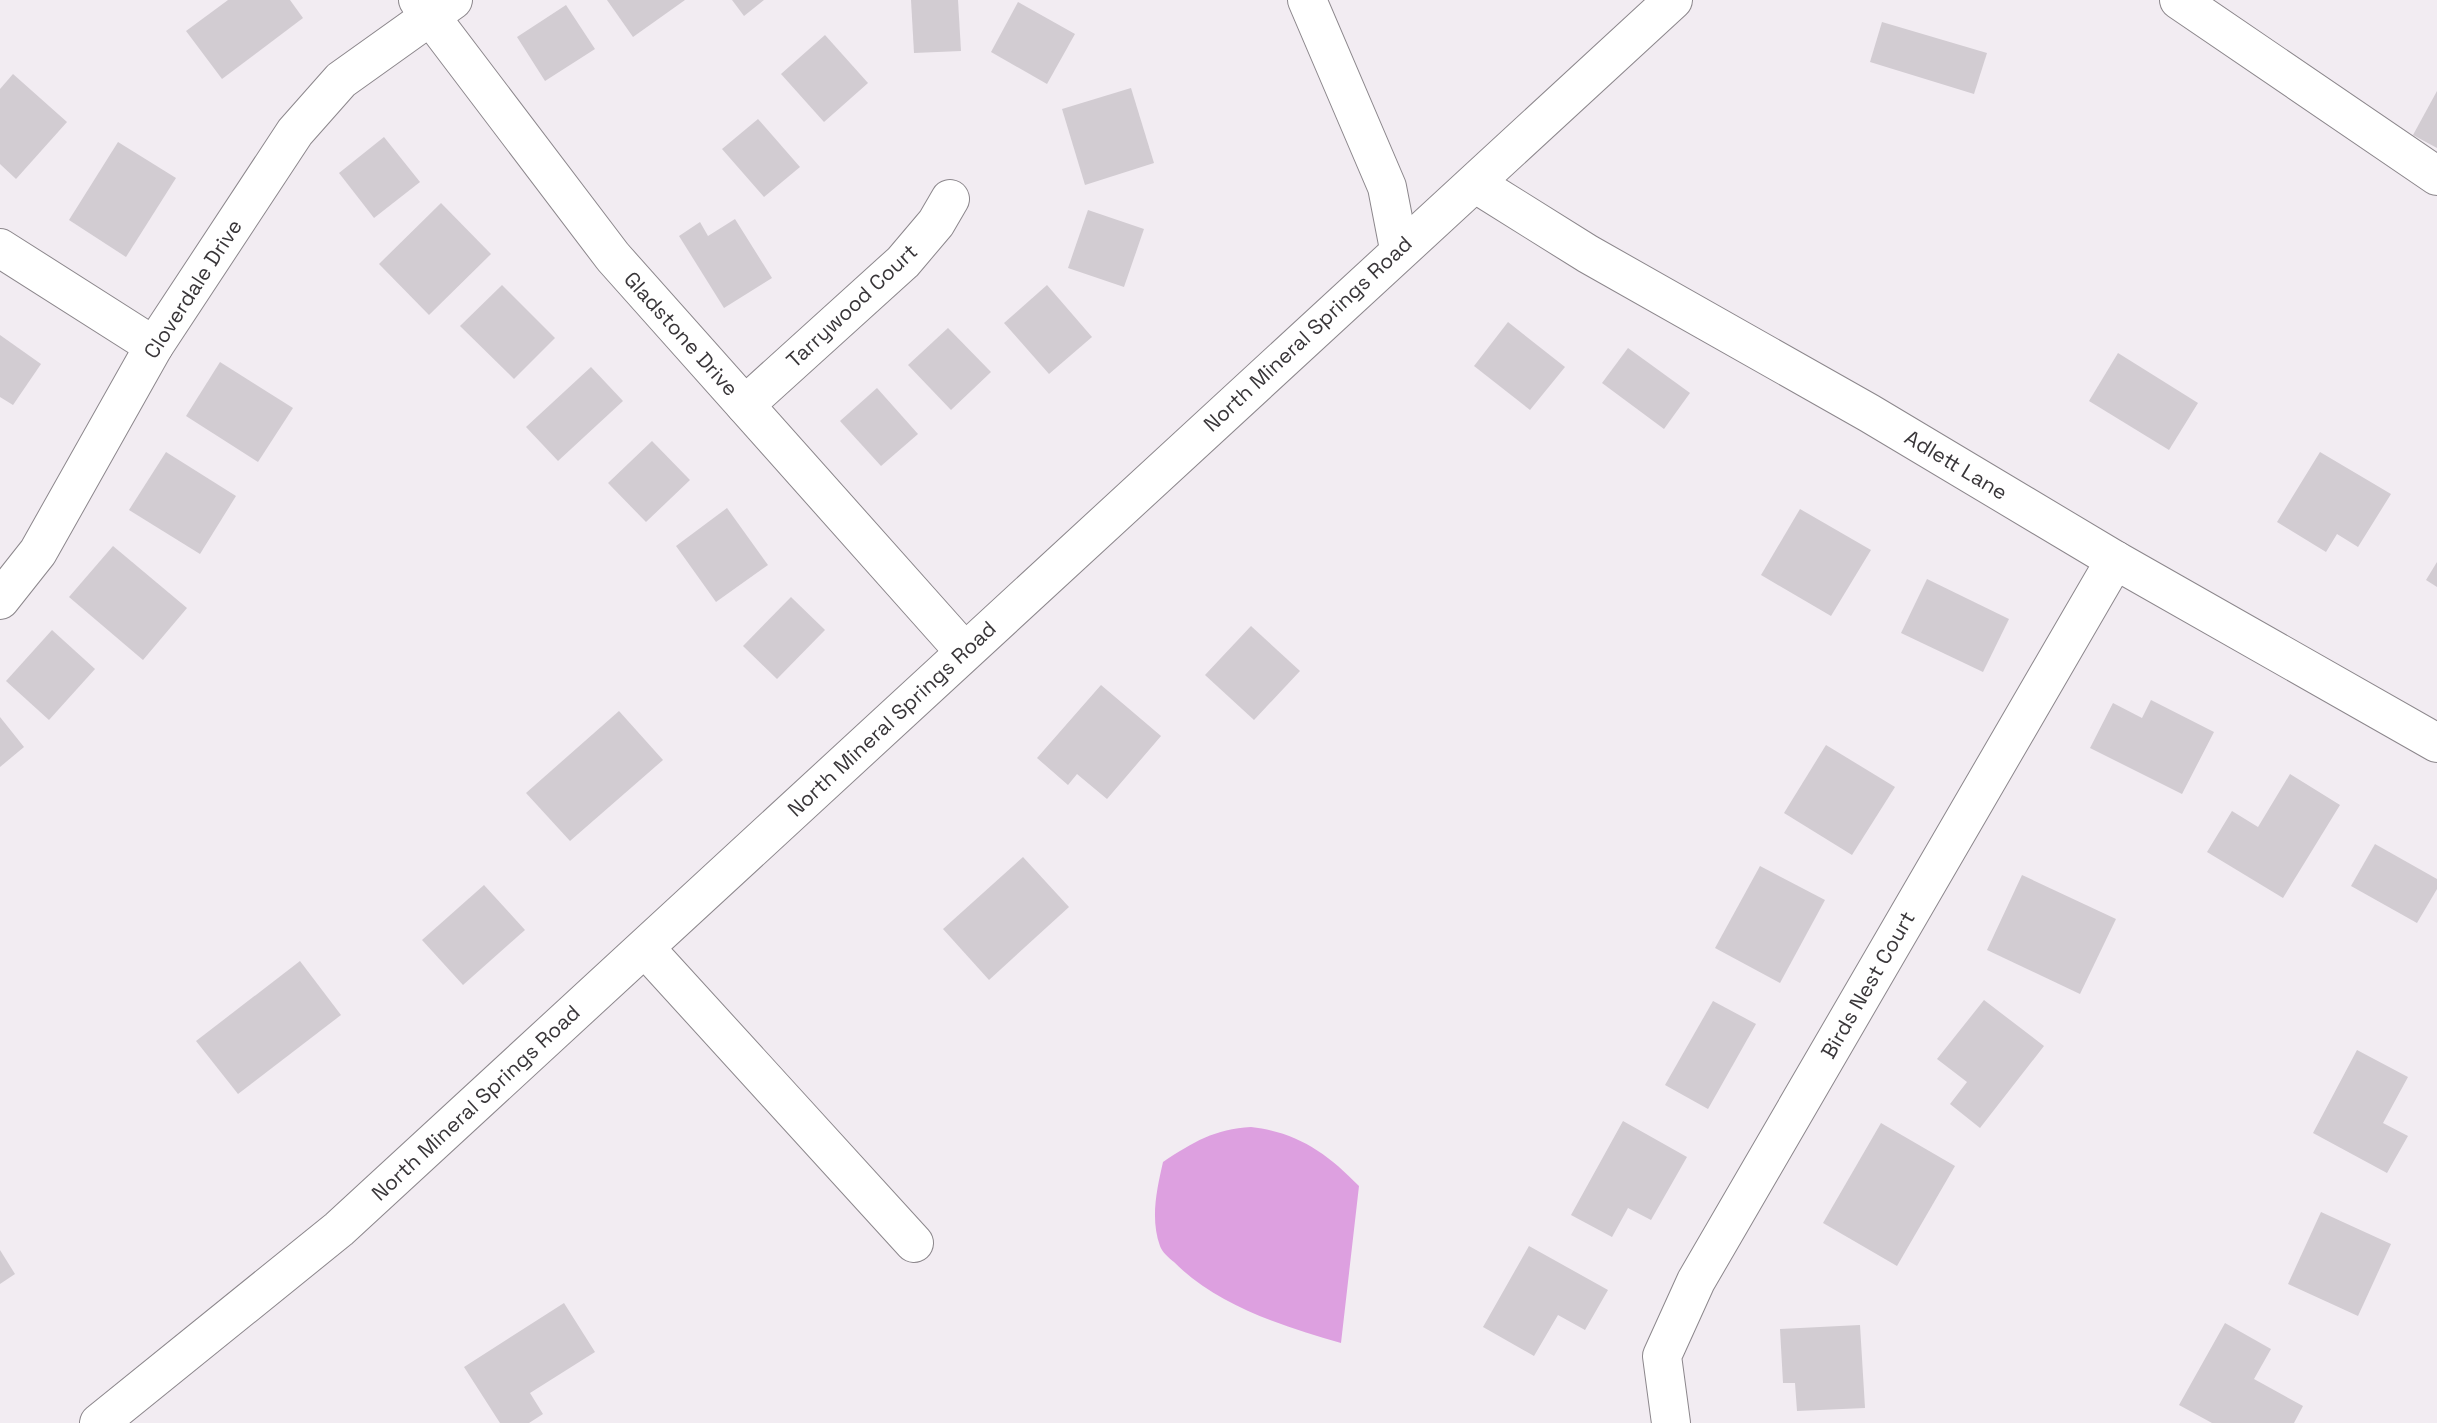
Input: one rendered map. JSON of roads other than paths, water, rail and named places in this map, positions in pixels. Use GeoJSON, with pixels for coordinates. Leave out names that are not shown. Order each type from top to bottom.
{"type":"FeatureCollection","features":[{"type":"Feature","properties":{"kind":"street"},"geometry":{"type":"LineString","coordinates":[[1307,0],[1387,187],[1399,249]]}},
{"type":"Feature","properties":{"kind":"street","name":"North Mineral Springs Road"},"geometry":{"type":"LineString","coordinates":[[99,1423],[340,1229],[1399,249],[1476,184],[1673,0]]}},
{"type":"Feature","properties":{"kind":"street"},"geometry":{"type":"LineString","coordinates":[[2179,0],[2437,176]]}},
{"type":"Feature","properties":{"kind":"street","name":"Cloverdale Drive"},"geometry":{"type":"LineString","coordinates":[[0,600],[38,552],[154,346],[295,132],[341,80],[434,6]]}},
{"type":"Feature","properties":{"kind":"street","name":"Gladstone Drive"},"geometry":{"type":"LineString","coordinates":[[434,6],[613,257],[964,651]]}},
{"type":"Feature","properties":{"kind":"street","name":"Adlett Lane"},"geometry":{"type":"LineString","coordinates":[[1476,184],[1588,254],[1869,413],[2115,560],[2437,743]]}},
{"type":"Feature","properties":{"kind":"street","name":"Tarrywood Court"},"geometry":{"type":"LineString","coordinates":[[744,405],[902,262],[936,223],[950,199]]}},
{"type":"Feature","properties":{"kind":"street"},"geometry":{"type":"LineString","coordinates":[[0,248],[154,346]]}},
{"type":"Feature","properties":{"kind":"street","name":"Birds Nest Court"},"geometry":{"type":"LineString","coordinates":[[1671,1423],[1661,1356],[1696,1281],[2115,560]]}},
{"type":"Feature","properties":{"kind":"street"},"geometry":{"type":"LineString","coordinates":[[645,948],[914,1243]]}}]}
